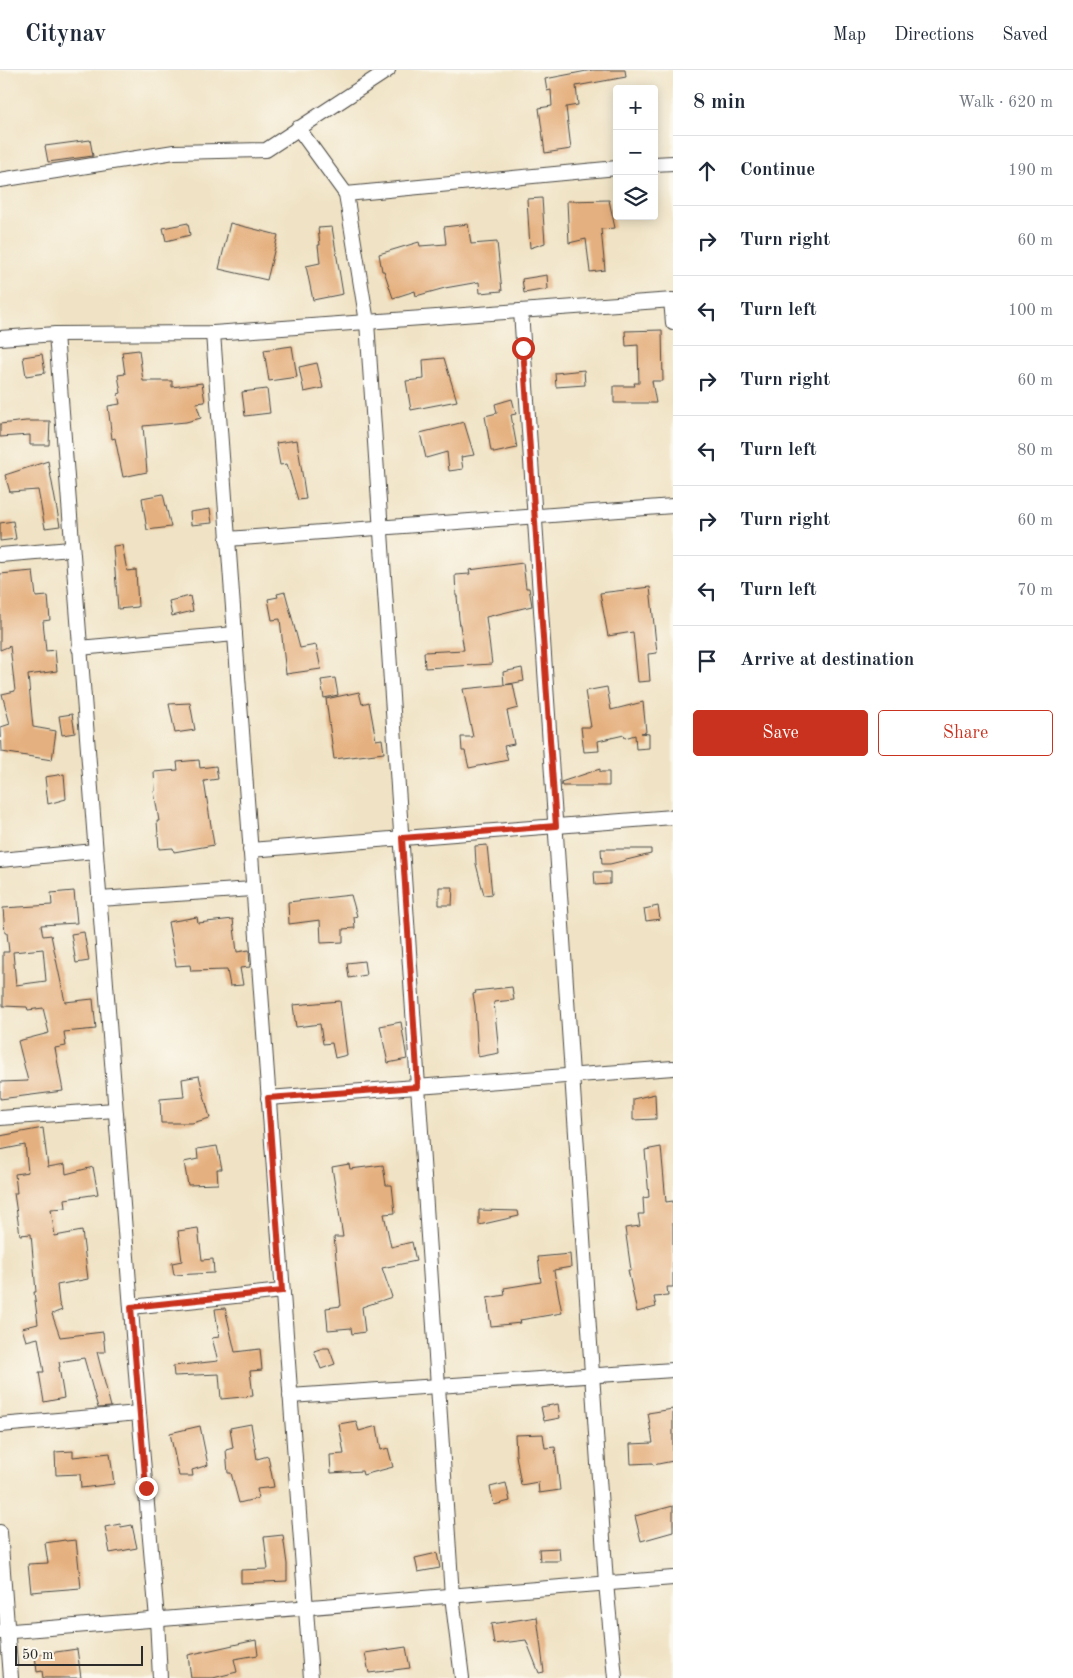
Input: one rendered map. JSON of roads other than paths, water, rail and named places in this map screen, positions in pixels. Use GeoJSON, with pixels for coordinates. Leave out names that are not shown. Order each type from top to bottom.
{"type":"FeatureCollection","features":[{"type":"Feature","properties":{"kind":"street"},"geometry":{"type":"LineString","coordinates":[[0,180],[174,152],[266,150],[388,70]]}},
{"type":"Feature","properties":{"kind":"street"},"geometry":{"type":"LineString","coordinates":[[298,128],[346,194],[367,322],[452,1596],[462,1678]]}},
{"type":"Feature","properties":{"kind":"street"},"geometry":{"type":"LineString","coordinates":[[658,164],[673,163]]}},
{"type":"Feature","properties":{"kind":"street"},"geometry":{"type":"LineString","coordinates":[[346,194],[613,168]]}},
{"type":"Feature","properties":{"kind":"street"},"geometry":{"type":"LineString","coordinates":[[0,338],[56,334],[213,333],[672,300],[673,323]]}},
{"type":"Feature","properties":{"kind":"street"},"geometry":{"type":"LineString","coordinates":[[521,311],[606,1584],[615,1678]]}},
{"type":"Feature","properties":{"kind":"street"},"geometry":{"type":"LineString","coordinates":[[213,333],[311,1678]]}},
{"type":"Feature","properties":{"kind":"street"},"geometry":{"type":"LineString","coordinates":[[56,334],[115,1110],[157,1619],[160,1678]]}},
{"type":"Feature","properties":{"kind":"street"},"geometry":{"type":"LineString","coordinates":[[227,539],[673,506]]}},
{"type":"Feature","properties":{"kind":"street"},"geometry":{"type":"LineString","coordinates":[[0,555],[72,549]]}},
{"type":"Feature","properties":{"kind":"street"},"geometry":{"type":"LineString","coordinates":[[79,648],[235,634]]}},
{"type":"Feature","properties":{"kind":"street"},"geometry":{"type":"LineString","coordinates":[[250,850],[673,817]]}},
{"type":"Feature","properties":{"kind":"street"},"geometry":{"type":"LineString","coordinates":[[0,860],[95,851]]}},
{"type":"Feature","properties":{"kind":"street"},"geometry":{"type":"LineString","coordinates":[[99,899],[253,889]]}},
{"type":"Feature","properties":{"kind":"street"},"geometry":{"type":"LineString","coordinates":[[268,1098],[673,1068]]}},
{"type":"Feature","properties":{"kind":"street"},"geometry":{"type":"LineString","coordinates":[[0,1118],[115,1110]]}},
{"type":"Feature","properties":{"kind":"street"},"geometry":{"type":"LineString","coordinates":[[131,1307],[282,1291]]}},
{"type":"Feature","properties":{"kind":"street"},"geometry":{"type":"LineString","coordinates":[[290,1396],[673,1370]]}},
{"type":"Feature","properties":{"kind":"street"},"geometry":{"type":"LineString","coordinates":[[0,1425],[139,1413]]}},
{"type":"Feature","properties":{"kind":"street"},"geometry":{"type":"LineString","coordinates":[[0,1532],[4,1631],[11,1678]]}},
{"type":"Feature","properties":{"kind":"street"},"geometry":{"type":"LineString","coordinates":[[4,1631],[673,1578]]}}]}
